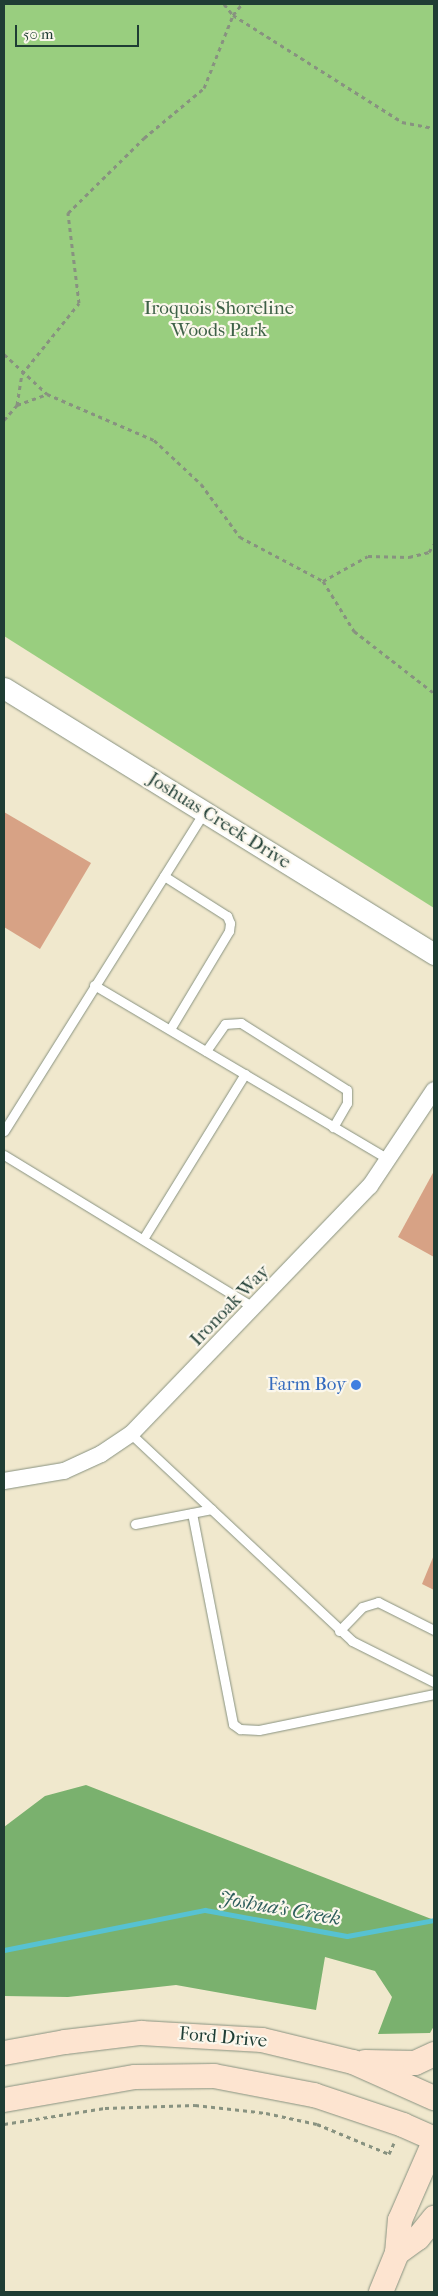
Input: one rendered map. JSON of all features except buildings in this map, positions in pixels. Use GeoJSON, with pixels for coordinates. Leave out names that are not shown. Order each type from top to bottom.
{"type":"FeatureCollection","features":[{"type":"Feature","properties":{"kind":"main road","name":"Ford Drive"},"geometry":{"type":"LineString","coordinates":[[4,2053],[64,2042],[141,2033],[200,2034],[262,2040],[353,2062],[434,2098]]}},
{"type":"Feature","properties":{"kind":"main road"},"geometry":{"type":"LineString","coordinates":[[353,2062],[415,2063],[434,2054]]}},
{"type":"Feature","properties":{"kind":"main road","name":"Ford Drive"},"geometry":{"type":"LineString","coordinates":[[4,2100],[135,2077],[214,2076],[314,2095],[403,2125],[434,2141]]}},
{"type":"Feature","properties":{"kind":"main road"},"geometry":{"type":"LineString","coordinates":[[381,2292],[397,2253],[400,2220],[434,2141]]}},
{"type":"Feature","properties":{"kind":"main road"},"geometry":{"type":"LineString","coordinates":[[397,2253],[418,2238],[434,2218]]}},
{"type":"Feature","properties":{"kind":"street","name":"Joshuas Creek Drive"},"geometry":{"type":"LineString","coordinates":[[4,688],[434,954]]}},
{"type":"Feature","properties":{"kind":"street","name":"Ironoak Way"},"geometry":{"type":"LineString","coordinates":[[4,1481],[64,1471],[101,1454],[131,1434],[350,1208],[388,1159],[434,1090]]}},
{"type":"Feature","properties":{"kind":"lane"},"geometry":{"type":"LineString","coordinates":[[4,1131],[204,812]]}},
{"type":"Feature","properties":{"kind":"lane"},"geometry":{"type":"LineString","coordinates":[[164,876],[227,916],[230,923],[229,931],[170,1029]]}},
{"type":"Feature","properties":{"kind":"lane"},"geometry":{"type":"LineString","coordinates":[[94,985],[388,1159]]}},
{"type":"Feature","properties":{"kind":"lane"},"geometry":{"type":"LineString","coordinates":[[206,1051],[225,1024],[241,1023],[347,1090],[348,1103],[333,1127]]}},
{"type":"Feature","properties":{"kind":"lane"},"geometry":{"type":"LineString","coordinates":[[142,1239],[245,1074]]}},
{"type":"Feature","properties":{"kind":"lane"},"geometry":{"type":"LineString","coordinates":[[4,1155],[255,1308]]}},
{"type":"Feature","properties":{"kind":"lane"},"geometry":{"type":"LineString","coordinates":[[131,1434],[339,1631],[377,1655],[434,1682]]}},
{"type":"Feature","properties":{"kind":"lane"},"geometry":{"type":"LineString","coordinates":[[135,1524],[212,1510]]}},
{"type":"Feature","properties":{"kind":"lane"},"geometry":{"type":"LineString","coordinates":[[192,1513],[233,1724],[240,1729],[259,1730],[434,1694]]}},
{"type":"Feature","properties":{"kind":"lane"},"geometry":{"type":"LineString","coordinates":[[339,1631],[362,1607],[378,1602],[434,1630]]}},
{"type":"Feature","properties":{"kind":"path"},"geometry":{"type":"LineString","coordinates":[[224,4],[233,15],[402,122],[434,128]]}},
{"type":"Feature","properties":{"kind":"path"},"geometry":{"type":"LineString","coordinates":[[17,405],[22,374],[79,303],[68,213],[144,138],[204,88],[233,15],[242,4]]}},
{"type":"Feature","properties":{"kind":"path"},"geometry":{"type":"LineString","coordinates":[[4,354],[22,374],[47,394],[154,440],[201,484],[240,537],[323,581],[354,631],[434,693]]}},
{"type":"Feature","properties":{"kind":"path"},"geometry":{"type":"LineString","coordinates":[[4,420],[17,405],[47,394]]}},
{"type":"Feature","properties":{"kind":"path"},"geometry":{"type":"LineString","coordinates":[[323,581],[368,556],[409,557],[429,552],[434,544]]}},
{"type":"Feature","properties":{"kind":"path"},"geometry":{"type":"LineString","coordinates":[[4,2124],[105,2108],[195,2105],[266,2113],[317,2124],[389,2154],[403,2125]]}},
{"type":"Feature","properties":{"kind":"green space","name":"Iroquois Shoreline Woods Park"},"geometry":{"type":"Polygon","coordinates":[[[4,4],[434,4],[434,908],[4,636],[4,4]]]}},
{"type":"Feature","properties":{"kind":"green space"},"geometry":{"type":"Polygon","coordinates":[[[86,1785],[434,1920],[434,2026],[430,2033],[378,2034],[392,1997],[375,1971],[325,1957],[316,2010],[176,1985],[68,1997],[4,1996],[4,1827],[45,1796],[86,1785]]]}},
{"type":"Feature","properties":{"kind":"waterway","name":"Joshua's Creek"},"geometry":{"type":"LineString","coordinates":[[4,1950],[205,1910],[347,1936],[434,1920]]}},
{"type":"Feature","properties":{"kind":"place","name":"Farm Boy"},"geometry":{"type":"Point","coordinates":[356,1385]}}]}
